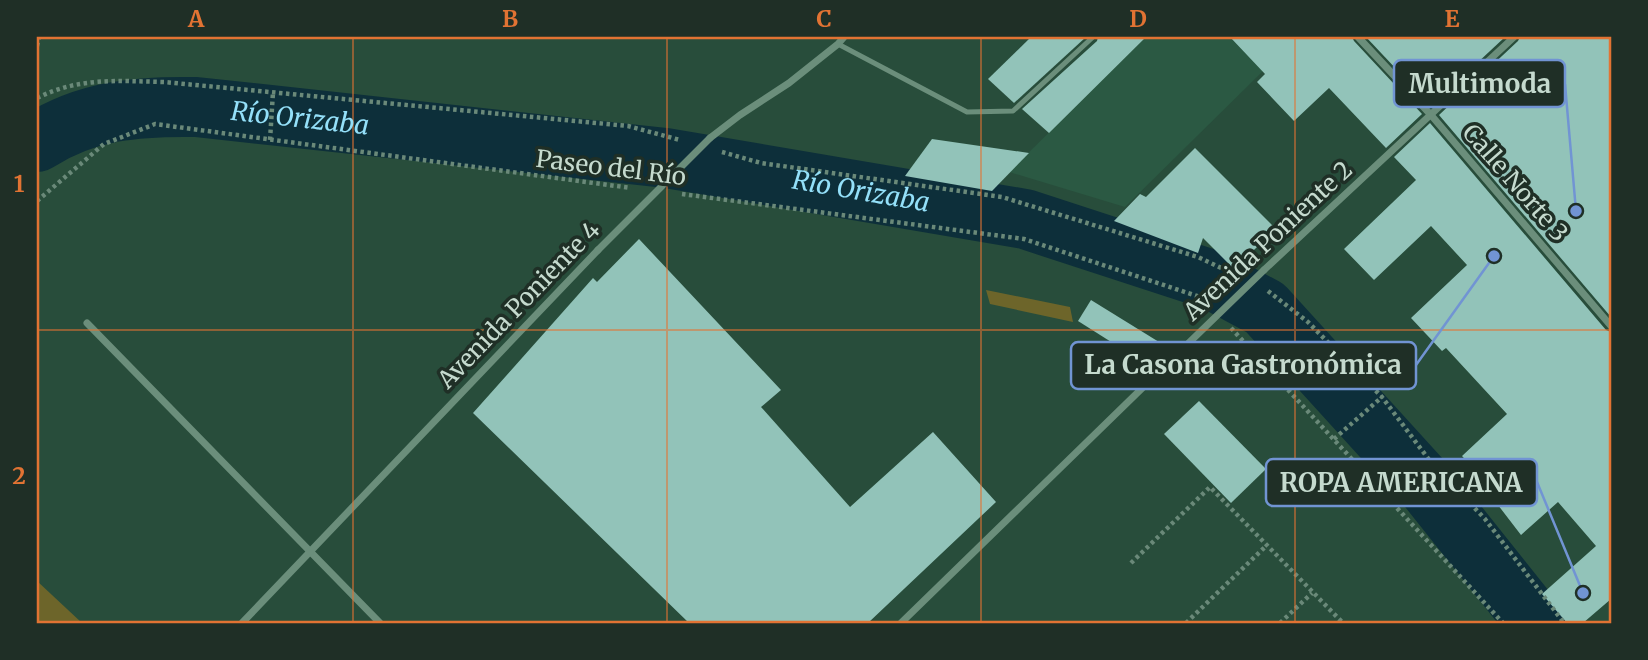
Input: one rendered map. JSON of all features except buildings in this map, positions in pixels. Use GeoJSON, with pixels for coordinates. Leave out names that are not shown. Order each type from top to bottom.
{"type":"FeatureCollection","features":[{"type":"Feature","properties":{"kind":"street","name":"Avenida Poniente 4"},"geometry":{"type":"LineString","coordinates":[[242,623],[598,250],[710,138],[789,83],[844,37]]}},
{"type":"Feature","properties":{"kind":"street","name":"Calle Norte 3"},"geometry":{"type":"LineString","coordinates":[[1358,37],[1431,115],[1611,326]]}},
{"type":"Feature","properties":{"kind":"street","name":"Avenida Poniente 2"},"geometry":{"type":"LineString","coordinates":[[901,623],[1264,270],[1514,37]]}},
{"type":"Feature","properties":{"kind":"street"},"geometry":{"type":"LineString","coordinates":[[86,323],[380,623]]}},
{"type":"Feature","properties":{"kind":"lane"},"geometry":{"type":"LineString","coordinates":[[838,44],[967,112],[1013,111],[1093,37]]}},
{"type":"Feature","properties":{"kind":"path"},"geometry":{"type":"LineString","coordinates":[[37,46],[39,37]]}},
{"type":"Feature","properties":{"kind":"path"},"geometry":{"type":"LineString","coordinates":[[270,140],[273,92]]}},
{"type":"Feature","properties":{"kind":"path","name":"Paseo del Río"},"geometry":{"type":"LineString","coordinates":[[37,201],[104,144],[155,124],[635,188]]}},
{"type":"Feature","properties":{"kind":"path","name":"Paseo del Río"},"geometry":{"type":"LineString","coordinates":[[675,194],[1024,239],[1197,296],[1206,304]]}},
{"type":"Feature","properties":{"kind":"path"},"geometry":{"type":"LineString","coordinates":[[1223,321],[1249,345],[1503,623]]}},
{"type":"Feature","properties":{"kind":"path"},"geometry":{"type":"LineString","coordinates":[[1341,354],[1382,397],[1430,461],[1485,519],[1564,623]]}},
{"type":"Feature","properties":{"kind":"path"},"geometry":{"type":"LineString","coordinates":[[1334,439],[1382,397]]}},
{"type":"Feature","properties":{"kind":"path"},"geometry":{"type":"LineString","coordinates":[[1131,563],[1210,487],[1343,623]]}},
{"type":"Feature","properties":{"kind":"path"},"geometry":{"type":"LineString","coordinates":[[1186,623],[1266,546]]}},
{"type":"Feature","properties":{"kind":"path"},"geometry":{"type":"LineString","coordinates":[[1280,623],[1312,593]]}},
{"type":"Feature","properties":{"kind":"shaded area"},"geometry":{"type":"Polygon","coordinates":[[[1146,37],[1230,37],[1263,71],[1125,207],[1009,172],[1146,37]]]}},
{"type":"Feature","properties":{"kind":"shaded area"},"geometry":{"type":"Polygon","coordinates":[[[986,290],[1070,307],[1073,322],[990,304],[986,290]]]}},
{"type":"Feature","properties":{"kind":"shaded area"},"geometry":{"type":"Polygon","coordinates":[[[37,581],[82,623],[37,623],[37,581]]]}},
{"type":"Feature","properties":{"kind":"waterway","name":"Río Orizaba"},"geometry":{"type":"LineString","coordinates":[[37,142],[75,123],[114,112],[196,107],[666,158],[1025,219],[1215,281],[1265,308],[1426,485],[1536,623]]}},
{"type":"Feature","properties":{"kind":"place","name":"Multimoda"},"geometry":{"type":"Point","coordinates":[1576,211]}},
{"type":"Feature","properties":{"kind":"place","name":"La Casona Gastronómica"},"geometry":{"type":"Point","coordinates":[1494,256]}},
{"type":"Feature","properties":{"kind":"place","name":"ROPA AMERICANA"},"geometry":{"type":"Point","coordinates":[1583,593]}}]}
